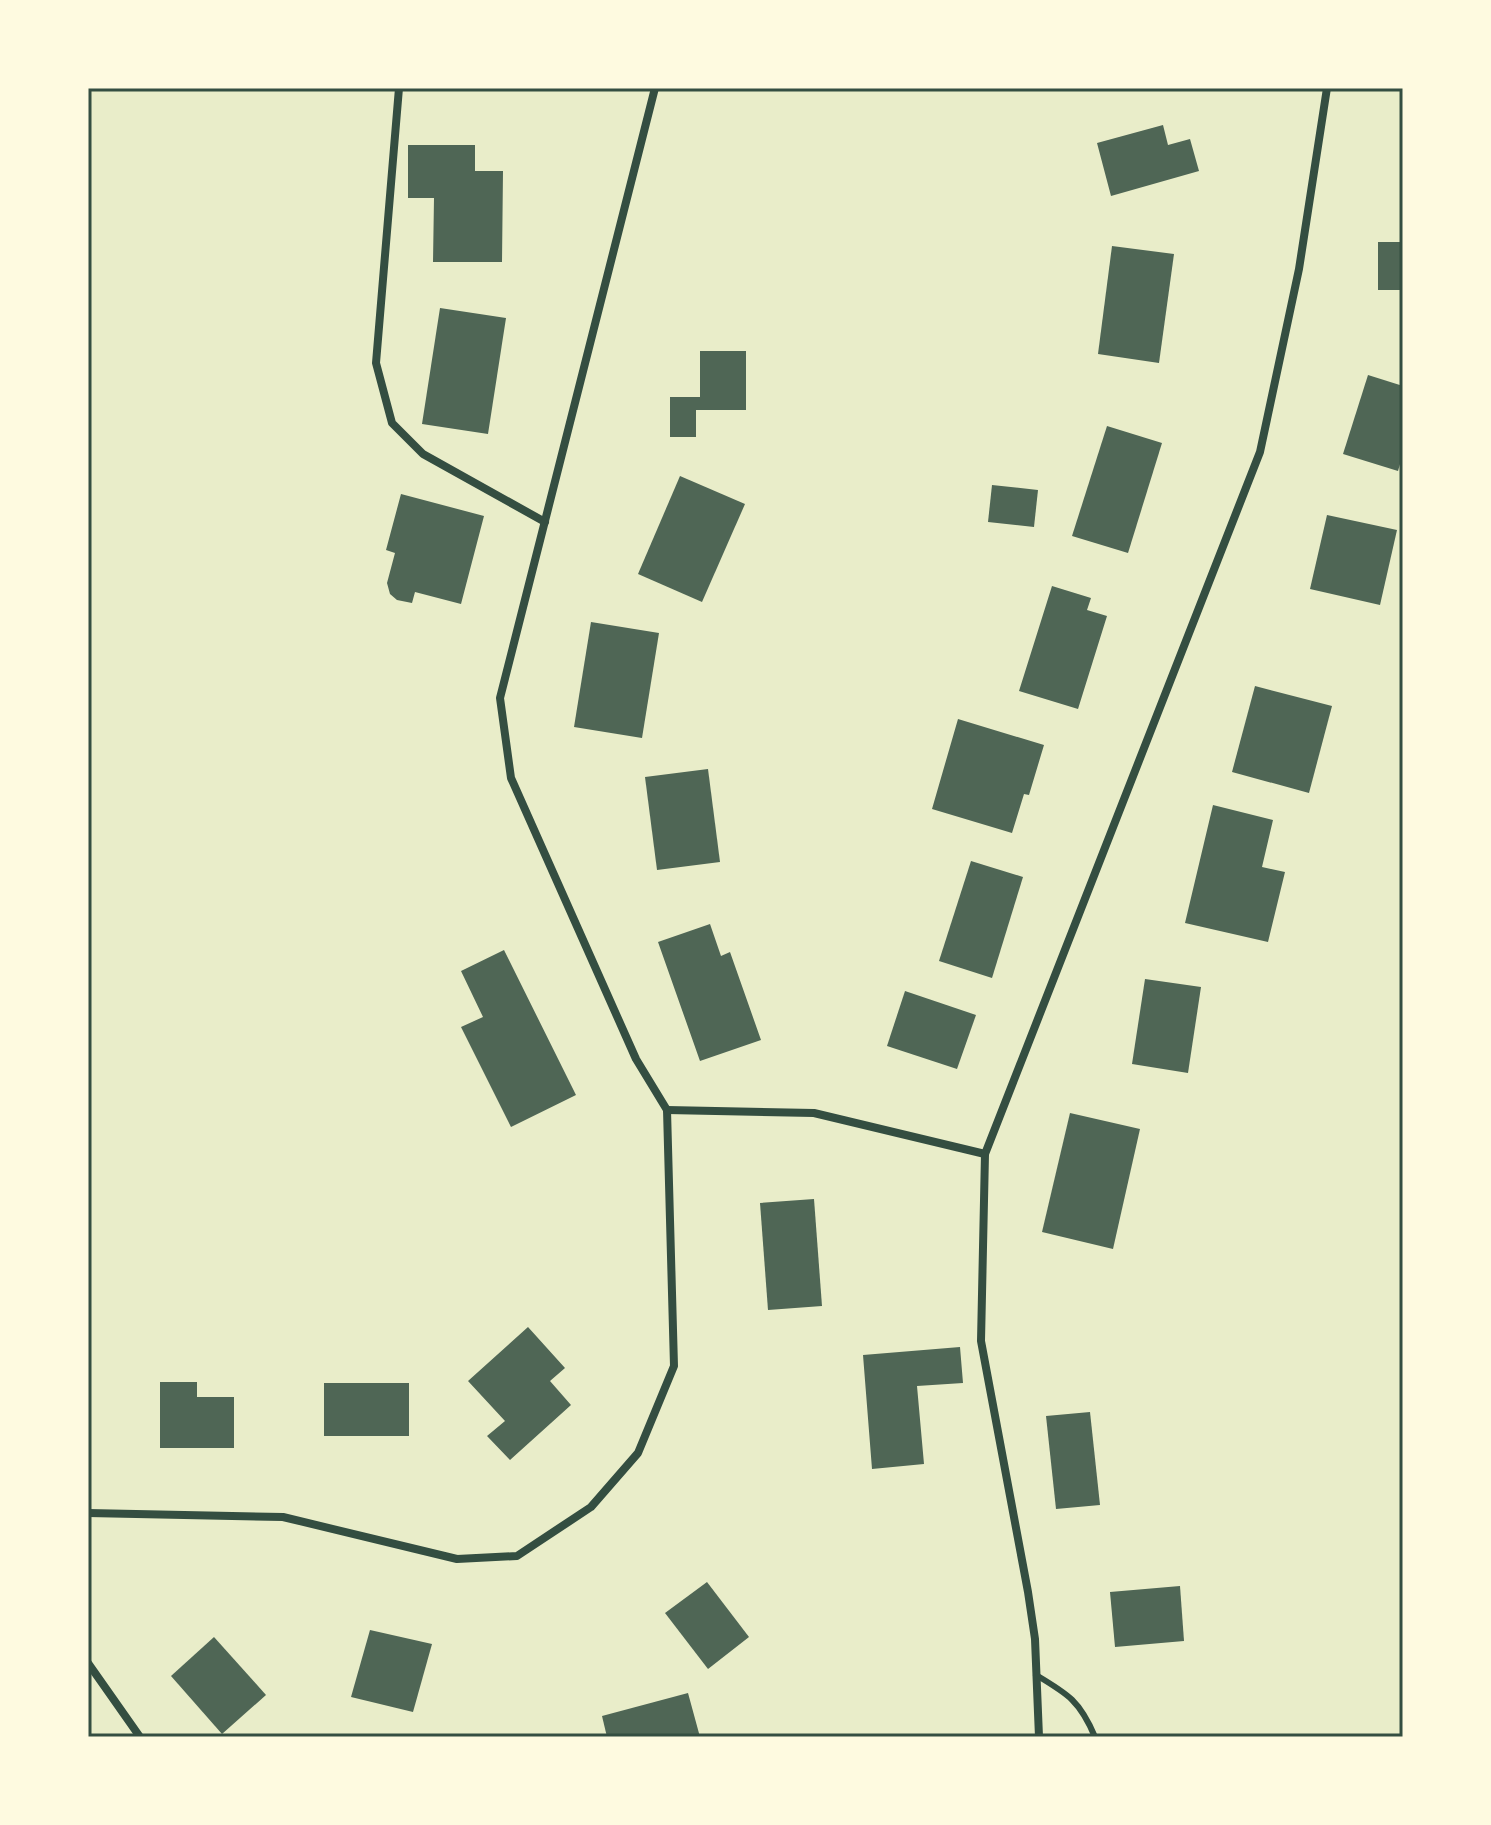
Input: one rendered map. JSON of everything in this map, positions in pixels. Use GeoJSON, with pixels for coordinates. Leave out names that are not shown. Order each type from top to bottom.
{"type":"FeatureCollection","features":[{"type":"Feature","properties":{"kind":"street"},"geometry":{"type":"LineString","coordinates":[[399,88],[376,363],[392,423],[423,454],[545,522]]}},
{"type":"Feature","properties":{"kind":"street"},"geometry":{"type":"LineString","coordinates":[[88,1513],[283,1517],[457,1559],[517,1556],[591,1507],[638,1453],[674,1366],[667,1110],[636,1059],[511,778],[500,698],[655,88]]}},
{"type":"Feature","properties":{"kind":"street"},"geometry":{"type":"LineString","coordinates":[[1039,1737],[1035,1639],[981,1341],[985,1154],[1260,452],[1299,269],[1327,88]]}},
{"type":"Feature","properties":{"kind":"street"},"geometry":{"type":"LineString","coordinates":[[667,1110],[814,1113],[985,1154]]}},
{"type":"Feature","properties":{"kind":"street"},"geometry":{"type":"LineString","coordinates":[[88,1663],[140,1737]]}},
{"type":"Feature","properties":{"kind":"lane"},"geometry":{"type":"LineString","coordinates":[[1036,1675],[1079,1705],[1095,1737]]}},
{"type":"Feature","properties":{"kind":"building"},"geometry":{"type":"Polygon","coordinates":[[[1163,125],[1168,145],[1190,139],[1199,171],[1111,196],[1097,143],[1163,125]]]}},
{"type":"Feature","properties":{"kind":"building"},"geometry":{"type":"Polygon","coordinates":[[[408,145],[475,145],[475,171],[503,171],[502,262],[433,262],[434,198],[408,198],[408,145]]]}},
{"type":"Feature","properties":{"kind":"building"},"geometry":{"type":"Polygon","coordinates":[[[1378,242],[1403,242],[1403,290],[1378,290],[1378,242]]]}},
{"type":"Feature","properties":{"kind":"building"},"geometry":{"type":"Polygon","coordinates":[[[1112,246],[1174,254],[1159,363],[1098,354],[1112,246]]]}},
{"type":"Feature","properties":{"kind":"building"},"geometry":{"type":"Polygon","coordinates":[[[440,308],[506,318],[488,434],[422,424],[440,308]]]}},
{"type":"Feature","properties":{"kind":"building"},"geometry":{"type":"Polygon","coordinates":[[[700,351],[746,351],[746,410],[696,410],[696,437],[670,437],[670,397],[700,397],[700,351]]]}},
{"type":"Feature","properties":{"kind":"building"},"geometry":{"type":"Polygon","coordinates":[[[1368,375],[1403,386],[1403,454],[1398,471],[1343,454],[1368,375]]]}},
{"type":"Feature","properties":{"kind":"building"},"geometry":{"type":"Polygon","coordinates":[[[1107,426],[1162,443],[1128,553],[1072,536],[1107,426]]]}},
{"type":"Feature","properties":{"kind":"building"},"geometry":{"type":"Polygon","coordinates":[[[680,476],[745,504],[702,602],[638,574],[680,476]]]}},
{"type":"Feature","properties":{"kind":"building"},"geometry":{"type":"Polygon","coordinates":[[[992,485],[1038,490],[1034,527],[988,522],[992,485]]]}},
{"type":"Feature","properties":{"kind":"building"},"geometry":{"type":"Polygon","coordinates":[[[401,494],[484,516],[461,604],[415,592],[412,603],[397,600],[390,594],[387,583],[395,553],[386,550],[401,494]]]}},
{"type":"Feature","properties":{"kind":"building"},"geometry":{"type":"Polygon","coordinates":[[[1327,515],[1397,530],[1380,605],[1310,589],[1327,515]]]}},
{"type":"Feature","properties":{"kind":"building"},"geometry":{"type":"Polygon","coordinates":[[[1052,586],[1091,598],[1087,610],[1107,616],[1078,709],[1019,691],[1052,586]]]}},
{"type":"Feature","properties":{"kind":"building"},"geometry":{"type":"Polygon","coordinates":[[[591,622],[659,633],[642,738],[574,727],[591,622]]]}},
{"type":"Feature","properties":{"kind":"building"},"geometry":{"type":"Polygon","coordinates":[[[1255,686],[1332,706],[1309,793],[1232,772],[1255,686]]]}},
{"type":"Feature","properties":{"kind":"building"},"geometry":{"type":"Polygon","coordinates":[[[958,719],[1044,745],[1029,795],[1024,794],[1012,833],[932,809],[958,719]]]}},
{"type":"Feature","properties":{"kind":"building"},"geometry":{"type":"Polygon","coordinates":[[[708,769],[720,862],[657,870],[645,777],[708,769]]]}},
{"type":"Feature","properties":{"kind":"building"},"geometry":{"type":"Polygon","coordinates":[[[1213,805],[1273,820],[1262,867],[1285,872],[1268,942],[1185,923],[1213,805]]]}},
{"type":"Feature","properties":{"kind":"building"},"geometry":{"type":"Polygon","coordinates":[[[971,861],[1023,877],[992,978],[939,961],[971,861]]]}},
{"type":"Feature","properties":{"kind":"building"},"geometry":{"type":"Polygon","coordinates":[[[710,924],[721,956],[730,952],[761,1040],[700,1061],[658,942],[710,924]]]}},
{"type":"Feature","properties":{"kind":"building"},"geometry":{"type":"Polygon","coordinates":[[[504,950],[576,1095],[511,1127],[461,1027],[483,1017],[461,971],[504,950]]]}},
{"type":"Feature","properties":{"kind":"building"},"geometry":{"type":"Polygon","coordinates":[[[1145,979],[1201,987],[1188,1073],[1132,1064],[1145,979]]]}},
{"type":"Feature","properties":{"kind":"building"},"geometry":{"type":"Polygon","coordinates":[[[905,991],[976,1015],[957,1069],[887,1046],[905,991]]]}},
{"type":"Feature","properties":{"kind":"building"},"geometry":{"type":"Polygon","coordinates":[[[1070,1113],[1140,1129],[1113,1249],[1042,1232],[1070,1113]]]}},
{"type":"Feature","properties":{"kind":"building"},"geometry":{"type":"Polygon","coordinates":[[[814,1199],[822,1306],[768,1310],[760,1203],[814,1199]]]}},
{"type":"Feature","properties":{"kind":"building"},"geometry":{"type":"Polygon","coordinates":[[[528,1327],[565,1368],[550,1381],[571,1405],[510,1460],[487,1436],[505,1421],[468,1381],[528,1327]]]}},
{"type":"Feature","properties":{"kind":"building"},"geometry":{"type":"Polygon","coordinates":[[[960,1347],[963,1383],[917,1386],[924,1464],[872,1469],[863,1355],[960,1347]]]}},
{"type":"Feature","properties":{"kind":"building"},"geometry":{"type":"Polygon","coordinates":[[[160,1382],[197,1382],[197,1397],[234,1397],[234,1448],[160,1448],[160,1382]]]}},
{"type":"Feature","properties":{"kind":"building"},"geometry":{"type":"Polygon","coordinates":[[[324,1383],[409,1383],[409,1436],[324,1436],[324,1383]]]}},
{"type":"Feature","properties":{"kind":"building"},"geometry":{"type":"Polygon","coordinates":[[[1090,1412],[1100,1505],[1056,1509],[1046,1416],[1090,1412]]]}},
{"type":"Feature","properties":{"kind":"building"},"geometry":{"type":"Polygon","coordinates":[[[707,1582],[749,1637],[708,1669],[665,1613],[707,1582]]]}},
{"type":"Feature","properties":{"kind":"building"},"geometry":{"type":"Polygon","coordinates":[[[1180,1586],[1184,1641],[1115,1647],[1110,1592],[1180,1586]]]}},
{"type":"Feature","properties":{"kind":"building"},"geometry":{"type":"Polygon","coordinates":[[[370,1630],[432,1644],[413,1712],[351,1697],[370,1630]]]}},
{"type":"Feature","properties":{"kind":"building"},"geometry":{"type":"Polygon","coordinates":[[[214,1637],[266,1695],[222,1734],[171,1676],[214,1637]]]}},
{"type":"Feature","properties":{"kind":"building"},"geometry":{"type":"Polygon","coordinates":[[[688,1693],[700,1737],[607,1737],[602,1716],[688,1693]]]}}]}
